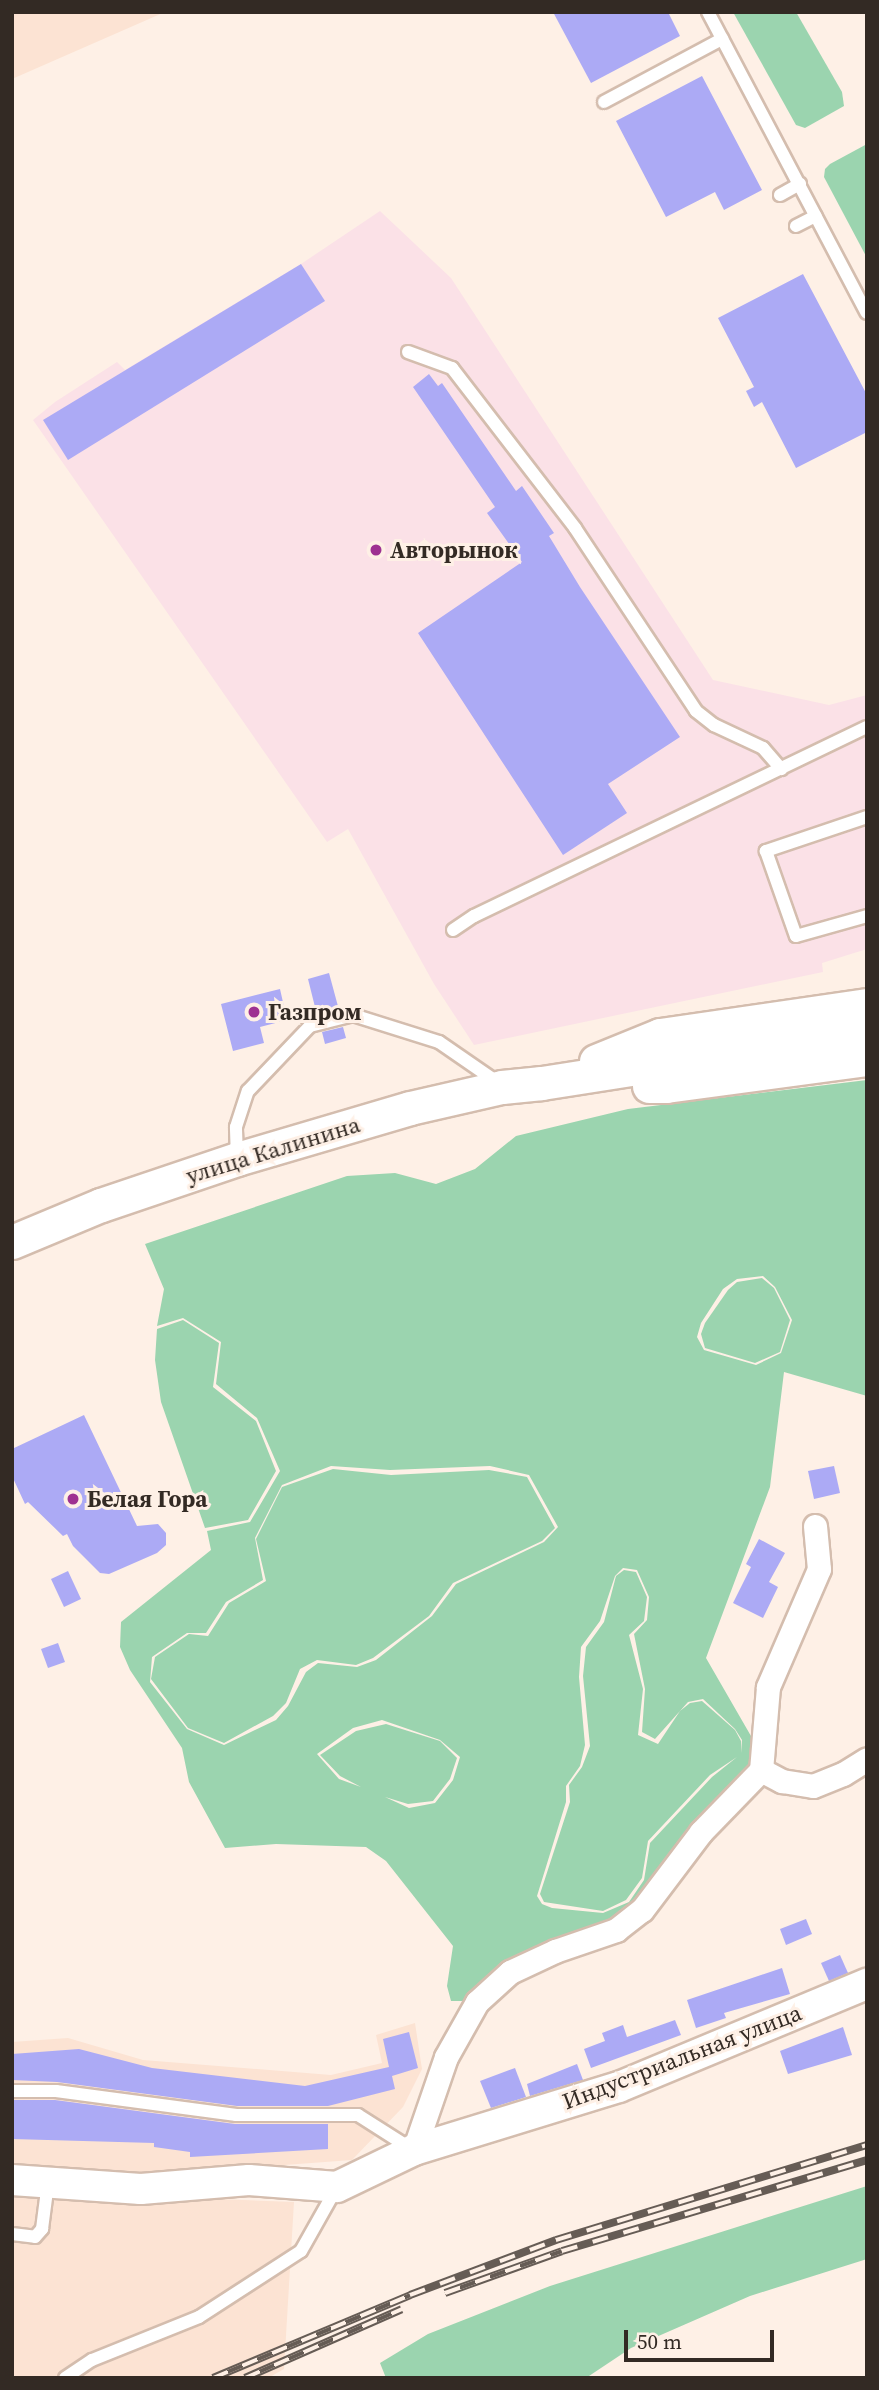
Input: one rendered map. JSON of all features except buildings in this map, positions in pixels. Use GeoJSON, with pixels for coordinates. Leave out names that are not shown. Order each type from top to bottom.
{"type":"FeatureCollection","features":[{"type":"Feature","properties":{"kind":"main road"},"geometry":{"type":"LineString","coordinates":[[542,1083],[660,1035],[867,1004]]}},
{"type":"Feature","properties":{"kind":"main road"},"geometry":{"type":"LineString","coordinates":[[542,1083],[867,1032]]}},
{"type":"Feature","properties":{"kind":"main road"},"geometry":{"type":"LineString","coordinates":[[542,1083],[666,1086],[867,1059]]}},
{"type":"Feature","properties":{"kind":"main road","name":"улица Калинина"},"geometry":{"type":"LineString","coordinates":[[12,1242],[101,1205],[237,1159],[410,1108],[502,1087],[542,1083]]}},
{"type":"Feature","properties":{"kind":"street"},"geometry":{"type":"LineString","coordinates":[[414,2150],[446,2057],[477,2002],[510,1972],[555,1951],[616,1930],[642,1910],[701,1832],[761,1770],[768,1687],[819,1569],[815,1526]]}},
{"type":"Feature","properties":{"kind":"street"},"geometry":{"type":"LineString","coordinates":[[761,1770],[782,1781],[813,1786],[843,1774],[867,1759]]}},
{"type":"Feature","properties":{"kind":"street","name":"Индустриальная улица"},"geometry":{"type":"LineString","coordinates":[[337,2187],[414,2150],[619,2087],[867,1984]]}},
{"type":"Feature","properties":{"kind":"street"},"geometry":{"type":"LineString","coordinates":[[12,2180],[141,2189],[249,2180],[337,2187]]}},
{"type":"Feature","properties":{"kind":"lane"},"geometry":{"type":"LineString","coordinates":[[708,12],[867,313]]}},
{"type":"Feature","properties":{"kind":"lane"},"geometry":{"type":"LineString","coordinates":[[604,102],[722,39]]}},
{"type":"Feature","properties":{"kind":"lane"},"geometry":{"type":"LineString","coordinates":[[780,195],[800,184]]}},
{"type":"Feature","properties":{"kind":"lane"},"geometry":{"type":"LineString","coordinates":[[796,226],[816,216]]}},
{"type":"Feature","properties":{"kind":"lane"},"geometry":{"type":"LineString","coordinates":[[408,352],[452,368],[575,528],[696,711],[713,725],[762,748],[781,769]]}},
{"type":"Feature","properties":{"kind":"lane"},"geometry":{"type":"LineString","coordinates":[[453,930],[474,916],[867,727]]}},
{"type":"Feature","properties":{"kind":"lane"},"geometry":{"type":"LineString","coordinates":[[867,817],[766,851],[796,936],[867,916]]}},
{"type":"Feature","properties":{"kind":"lane"},"geometry":{"type":"LineString","coordinates":[[237,1159],[236,1127],[248,1091],[310,1026],[354,1015],[402,1030],[439,1042],[502,1087]]}},
{"type":"Feature","properties":{"kind":"lane"},"geometry":{"type":"LineString","coordinates":[[12,2091],[57,2091],[236,2115],[358,2115],[414,2150]]}},
{"type":"Feature","properties":{"kind":"lane"},"geometry":{"type":"LineString","coordinates":[[12,2234],[36,2237],[42,2229],[48,2182]]}},
{"type":"Feature","properties":{"kind":"lane"},"geometry":{"type":"LineString","coordinates":[[65,2378],[92,2360],[198,2317],[300,2251],[337,2187]]}},
{"type":"Feature","properties":{"kind":"shaded area"},"geometry":{"type":"Polygon","coordinates":[[[12,12],[165,12],[12,79],[12,12]]]}},
{"type":"Feature","properties":{"kind":"shaded area","name":"Авторынок"},"geometry":{"type":"Polygon","coordinates":[[[380,211],[451,278],[713,680],[829,705],[867,695],[867,949],[822,963],[823,972],[474,1045],[434,984],[348,829],[327,842],[33,420],[55,402],[117,362],[125,370],[301,264],[380,211]]]}},
{"type":"Feature","properties":{"kind":"shaded area"},"geometry":{"type":"Polygon","coordinates":[[[415,2023],[422,2069],[403,2107],[352,2160],[165,2174],[12,2167],[12,2042],[68,2038],[143,2060],[331,2075],[382,2063],[376,2035],[415,2023]]]}},
{"type":"Feature","properties":{"kind":"shaded area"},"geometry":{"type":"Polygon","coordinates":[[[12,2191],[294,2202],[284,2369],[268,2378],[12,2378],[12,2191]]]}},
{"type":"Feature","properties":{"kind":"green space"},"geometry":{"type":"Polygon","coordinates":[[[733,12],[796,12],[842,92],[844,106],[805,128],[796,125],[733,12]]]}},
{"type":"Feature","properties":{"kind":"green space"},"geometry":{"type":"Polygon","coordinates":[[[867,144],[867,258],[824,177],[825,169],[830,164],[867,144]]]}},
{"type":"Feature","properties":{"kind":"green space"},"geometry":{"type":"Polygon","coordinates":[[[867,1080],[867,1396],[784,1372],[770,1487],[706,1658],[755,1743],[756,1771],[640,1909],[470,2001],[451,2001],[447,1986],[453,1946],[386,1861],[366,1847],[276,1844],[225,1848],[189,1782],[182,1748],[130,1670],[120,1647],[121,1622],[211,1550],[207,1531],[250,1522],[280,1471],[257,1418],[216,1384],[221,1342],[183,1318],[157,1326],[164,1289],[145,1244],[347,1176],[395,1173],[436,1184],[475,1169],[516,1136],[628,1109],[867,1080]],[[763,1276],[737,1279],[723,1289],[701,1323],[697,1337],[704,1350],[756,1365],[781,1353],[792,1320],[775,1287],[763,1276]],[[331,1466],[282,1485],[255,1538],[263,1580],[226,1602],[206,1633],[187,1633],[152,1657],[150,1682],[187,1729],[224,1745],[276,1720],[288,1706],[306,1672],[318,1663],[357,1667],[376,1660],[432,1616],[456,1584],[544,1542],[558,1527],[529,1475],[490,1466],[390,1470],[331,1466]],[[623,1568],[615,1576],[600,1621],[581,1647],[579,1677],[585,1745],[580,1766],[566,1786],[566,1802],[537,1896],[542,1904],[552,1908],[603,1913],[629,1902],[644,1880],[650,1843],[712,1777],[737,1757],[710,1775],[648,1841],[642,1878],[626,1900],[603,1911],[544,1902],[540,1894],[570,1802],[569,1785],[582,1767],[590,1746],[583,1676],[586,1647],[604,1622],[616,1576],[624,1570],[636,1572],[647,1597],[644,1621],[629,1635],[643,1689],[638,1735],[658,1744],[680,1711],[690,1703],[702,1701],[735,1730],[741,1741],[741,1753],[742,1740],[735,1729],[703,1699],[688,1702],[655,1739],[642,1732],[645,1689],[634,1634],[647,1620],[649,1597],[637,1570],[623,1568]],[[382,1720],[353,1728],[317,1754],[339,1779],[361,1787],[340,1776],[320,1755],[356,1731],[386,1724],[440,1741],[457,1758],[450,1779],[433,1801],[408,1804],[385,1797],[409,1808],[435,1803],[453,1780],[460,1757],[440,1740],[382,1720]]]}},
{"type":"Feature","properties":{"kind":"green space"},"geometry":{"type":"Polygon","coordinates":[[[762,1278],[774,1288],[790,1320],[780,1352],[755,1363],[705,1348],[701,1334],[705,1323],[728,1290],[737,1282],[762,1278]]]}},
{"type":"Feature","properties":{"kind":"green space"},"geometry":{"type":"Polygon","coordinates":[[[183,1320],[219,1343],[213,1387],[256,1421],[276,1471],[248,1520],[205,1528],[161,1402],[155,1360],[157,1329],[183,1320]]]}},
{"type":"Feature","properties":{"kind":"green space"},"geometry":{"type":"Polygon","coordinates":[[[333,1469],[391,1475],[489,1470],[527,1477],[555,1528],[542,1541],[453,1583],[429,1616],[373,1658],[356,1665],[317,1660],[300,1669],[286,1703],[273,1716],[224,1743],[188,1728],[151,1679],[155,1657],[189,1634],[208,1636],[229,1603],[266,1581],[256,1539],[282,1487],[333,1469]]]}},
{"type":"Feature","properties":{"kind":"green space"},"geometry":{"type":"Polygon","coordinates":[[[867,2186],[867,2259],[750,2296],[631,2348],[586,2378],[386,2378],[380,2363],[428,2334],[550,2286],[867,2186]]]}},
{"type":"Feature","properties":{"kind":"railway"},"geometry":{"type":"LineString","coordinates":[[213,2378],[410,2295],[556,2240],[867,2145]]}},
{"type":"Feature","properties":{"kind":"railway"},"geometry":{"type":"LineString","coordinates":[[445,2293],[562,2251],[867,2160]]}},
{"type":"Feature","properties":{"kind":"railway"},"geometry":{"type":"LineString","coordinates":[[245,2378],[402,2309]]}},
{"type":"Feature","properties":{"kind":"place","name":"Авторынок"},"geometry":{"type":"Point","coordinates":[376,550]}},
{"type":"Feature","properties":{"kind":"place","name":"Газпром"},"geometry":{"type":"Point","coordinates":[254,1012]}},
{"type":"Feature","properties":{"kind":"place","name":"Белая Гора"},"geometry":{"type":"Point","coordinates":[73,1499]}}]}
